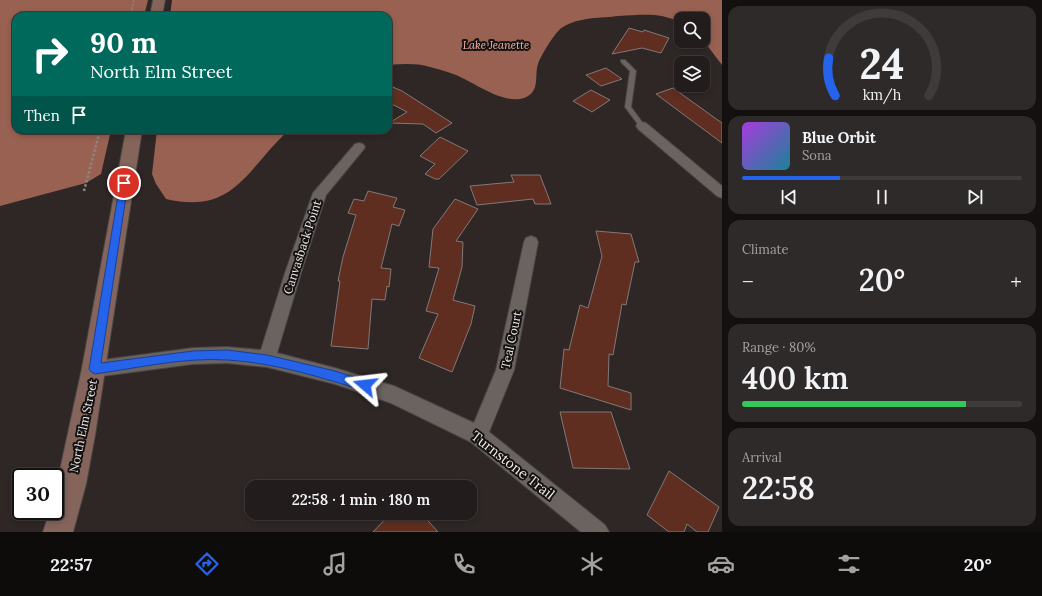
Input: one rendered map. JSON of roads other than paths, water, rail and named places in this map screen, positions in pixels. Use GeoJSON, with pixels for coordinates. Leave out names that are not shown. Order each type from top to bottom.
{"type":"FeatureCollection","features":[{"type":"Feature","properties":{"kind":"main road"},"geometry":{"type":"LineString","coordinates":[[157,12],[159,0]]}},
{"type":"Feature","properties":{"kind":"main road","name":"North Elm Street"},"geometry":{"type":"LineString","coordinates":[[58,532],[80,447],[95,369],[124,183],[133,134]]}},
{"type":"Feature","properties":{"kind":"street"},"geometry":{"type":"LineString","coordinates":[[642,126],[722,193]]}},
{"type":"Feature","properties":{"kind":"street","name":"Canvasback Point"},"geometry":{"type":"LineString","coordinates":[[267,360],[293,273],[320,193],[359,147]]}},
{"type":"Feature","properties":{"kind":"street","name":"Teal Court"},"geometry":{"type":"LineString","coordinates":[[478,435],[506,370],[531,242]]}},
{"type":"Feature","properties":{"kind":"street","name":"Turnstone Trail"},"geometry":{"type":"LineString","coordinates":[[95,369],[193,356],[227,355],[267,360],[335,376],[394,395],[478,435],[598,532]]}},
{"type":"Feature","properties":{"kind":"lane"},"geometry":{"type":"LineString","coordinates":[[623,61],[633,71],[628,107],[642,126]]}},
{"type":"Feature","properties":{"kind":"water"},"geometry":{"type":"Polygon","coordinates":[[[0,0],[148,0],[145,12],[12,12],[12,134],[110,134],[101,174],[86,183],[0,206],[0,0]]]}},
{"type":"Feature","properties":{"kind":"water","name":"Lake Jeanette"},"geometry":{"type":"Polygon","coordinates":[[[172,0],[722,0],[722,65],[709,48],[710,12],[674,12],[674,20],[666,17],[651,15],[590,18],[569,24],[556,33],[539,61],[536,83],[533,92],[524,98],[508,98],[499,96],[456,75],[437,69],[415,64],[392,65],[392,12],[170,12],[172,0]]]}},
{"type":"Feature","properties":{"kind":"water"},"geometry":{"type":"Polygon","coordinates":[[[157,134],[285,134],[237,185],[224,194],[208,200],[189,202],[166,199],[156,184],[152,174],[157,134]]]}}]}
